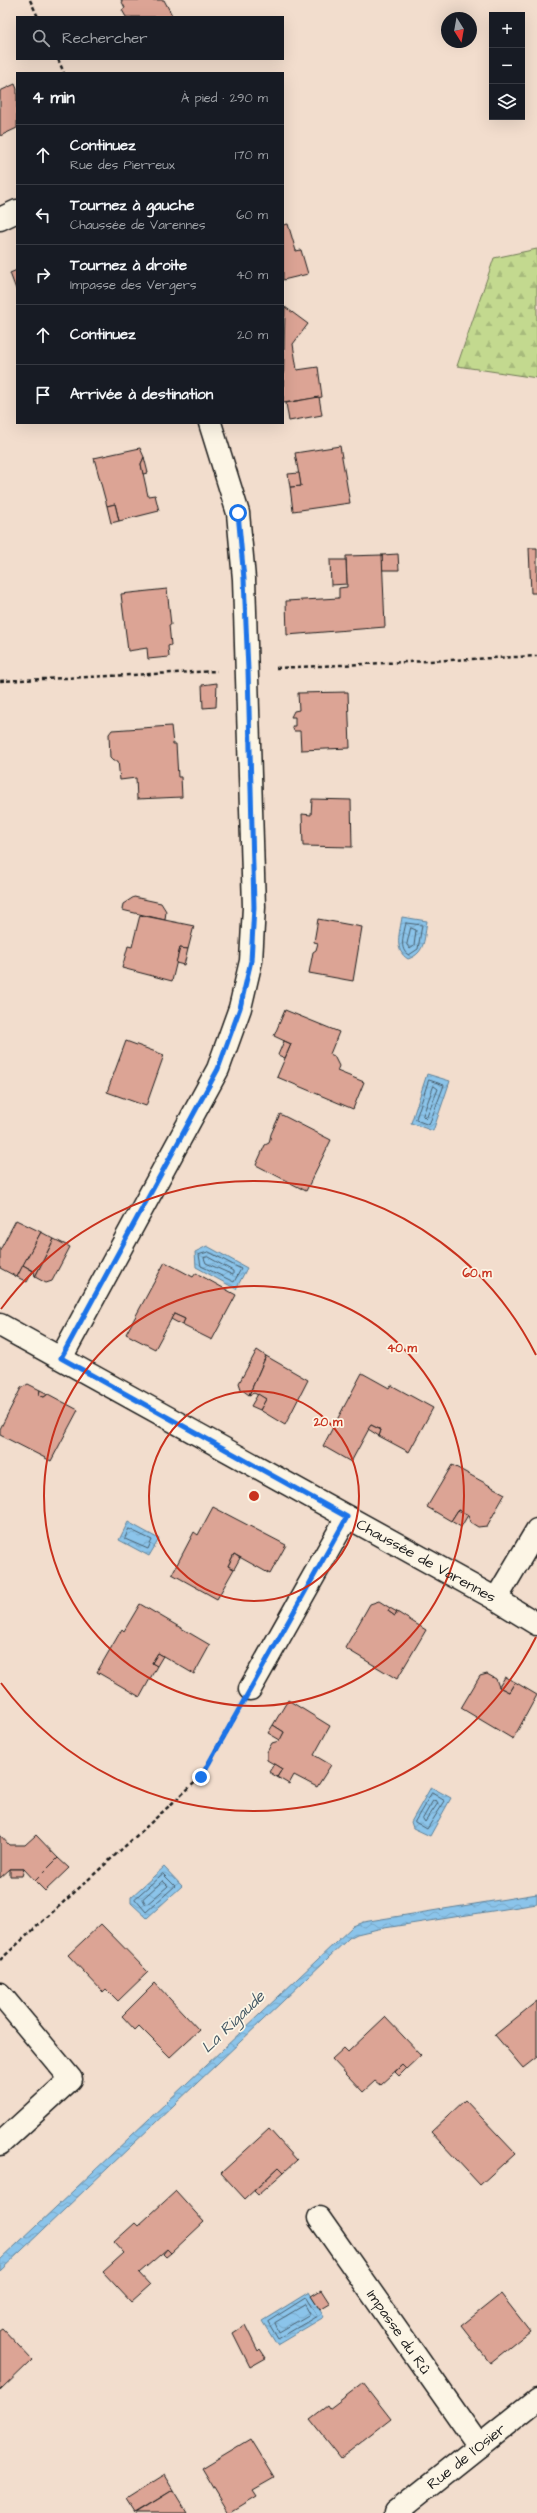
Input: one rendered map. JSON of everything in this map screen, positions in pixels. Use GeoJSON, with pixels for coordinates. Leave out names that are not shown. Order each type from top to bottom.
{"type":"FeatureCollection","features":[{"type":"Feature","properties":{"kind":"street"},"geometry":{"type":"LineString","coordinates":[[0,219],[16,212]]}},
{"type":"Feature","properties":{"kind":"street"},"geometry":{"type":"LineString","coordinates":[[61,1358],[218,1069],[240,1008],[251,961],[254,907],[244,579],[238,513],[210,424]]}},
{"type":"Feature","properties":{"kind":"street","name":"Chaussée de Varennes"},"geometry":{"type":"LineString","coordinates":[[0,1325],[496,1599],[537,1624]]}},
{"type":"Feature","properties":{"kind":"street"},"geometry":{"type":"LineString","coordinates":[[250,1689],[347,1517]]}},
{"type":"Feature","properties":{"kind":"street"},"geometry":{"type":"LineString","coordinates":[[496,1599],[537,1530]]}},
{"type":"Feature","properties":{"kind":"street"},"geometry":{"type":"LineString","coordinates":[[0,1994],[71,2079],[0,2144]]}},
{"type":"Feature","properties":{"kind":"street","name":"Impasse du Rû"},"geometry":{"type":"LineString","coordinates":[[319,2218],[479,2446]]}},
{"type":"Feature","properties":{"kind":"street","name":"Rue de l'Osier"},"geometry":{"type":"LineString","coordinates":[[395,2513],[537,2400]]}},
{"type":"Feature","properties":{"kind":"path"},"geometry":{"type":"LineString","coordinates":[[30,0],[38,16]]}},
{"type":"Feature","properties":{"kind":"path"},"geometry":{"type":"LineString","coordinates":[[58,60],[64,72]]}},
{"type":"Feature","properties":{"kind":"path"},"geometry":{"type":"LineString","coordinates":[[0,1960],[201,1777],[250,1689]]}},
{"type":"Feature","properties":{"kind":"green space"},"geometry":{"type":"Polygon","coordinates":[[[537,249],[537,378],[457,366],[494,258],[537,249]]]}},
{"type":"Feature","properties":{"kind":"water"},"geometry":{"type":"Polygon","coordinates":[[[402,917],[427,921],[421,949],[418,953],[408,959],[400,951],[399,946],[402,917]]]}},
{"type":"Feature","properties":{"kind":"water"},"geometry":{"type":"Polygon","coordinates":[[[427,1074],[450,1081],[433,1131],[411,1123],[427,1074]]]}},
{"type":"Feature","properties":{"kind":"water"},"geometry":{"type":"Polygon","coordinates":[[[207,1246],[247,1268],[236,1289],[196,1267],[195,1252],[207,1246]]]}},
{"type":"Feature","properties":{"kind":"water"},"geometry":{"type":"Polygon","coordinates":[[[128,1522],[159,1539],[149,1556],[119,1540],[128,1522]]]}},
{"type":"Feature","properties":{"kind":"water"},"geometry":{"type":"Polygon","coordinates":[[[431,1787],[451,1798],[430,1836],[413,1828],[411,1822],[431,1787]]]}},
{"type":"Feature","properties":{"kind":"water"},"geometry":{"type":"Polygon","coordinates":[[[164,1867],[182,1886],[147,1918],[131,1903],[131,1897],[164,1867]]]}},
{"type":"Feature","properties":{"kind":"water"},"geometry":{"type":"Polygon","coordinates":[[[537,1894],[537,1904],[378,1929],[357,1934],[349,1938],[0,2271],[0,2260],[353,1926],[363,1922],[537,1894]]]}},
{"type":"Feature","properties":{"kind":"water"},"geometry":{"type":"Polygon","coordinates":[[[309,2292],[324,2317],[277,2345],[262,2321],[309,2292]]]}},
{"type":"Feature","properties":{"kind":"building"},"geometry":{"type":"Polygon","coordinates":[[[121,0],[164,0],[172,16],[125,16],[122,10],[125,8],[121,0]]]}},
{"type":"Feature","properties":{"kind":"building"},"geometry":{"type":"Polygon","coordinates":[[[15,84],[16,86],[16,128],[0,136],[0,91],[15,84]]]}},
{"type":"Feature","properties":{"kind":"building"},"geometry":{"type":"Polygon","coordinates":[[[288,224],[296,251],[301,250],[308,274],[284,280],[284,225],[288,224]]]}},
{"type":"Feature","properties":{"kind":"building"},"geometry":{"type":"Polygon","coordinates":[[[16,270],[16,289],[10,273],[16,270]]]}},
{"type":"Feature","properties":{"kind":"building"},"geometry":{"type":"Polygon","coordinates":[[[285,307],[308,324],[293,344],[297,370],[318,367],[322,397],[284,403],[285,307]]]}},
{"type":"Feature","properties":{"kind":"building"},"geometry":{"type":"Polygon","coordinates":[[[319,397],[322,415],[289,421],[286,403],[319,397]]]}},
{"type":"Feature","properties":{"kind":"building"},"geometry":{"type":"Polygon","coordinates":[[[340,446],[350,503],[293,511],[290,487],[301,486],[295,453],[340,446]]]}},
{"type":"Feature","properties":{"kind":"building"},"geometry":{"type":"Polygon","coordinates":[[[140,448],[144,457],[141,464],[148,496],[155,495],[159,511],[119,521],[115,504],[107,506],[94,458],[140,448]]]}},
{"type":"Feature","properties":{"kind":"building"},"geometry":{"type":"Polygon","coordinates":[[[144,457],[148,473],[143,474],[141,464],[144,457]]]}},
{"type":"Feature","properties":{"kind":"building"},"geometry":{"type":"Polygon","coordinates":[[[299,473],[301,486],[290,487],[288,474],[299,473]]]}},
{"type":"Feature","properties":{"kind":"building"},"geometry":{"type":"Polygon","coordinates":[[[115,504],[119,521],[111,523],[107,506],[115,504]]]}},
{"type":"Feature","properties":{"kind":"building"},"geometry":{"type":"Polygon","coordinates":[[[529,548],[537,548],[537,593],[531,593],[529,548]]]}},
{"type":"Feature","properties":{"kind":"building"},"geometry":{"type":"Polygon","coordinates":[[[398,554],[399,570],[382,570],[382,555],[398,554]]]}},
{"type":"Feature","properties":{"kind":"building"},"geometry":{"type":"Polygon","coordinates":[[[382,555],[385,627],[287,635],[286,601],[339,598],[339,588],[347,587],[346,556],[382,555]]]}},
{"type":"Feature","properties":{"kind":"building"},"geometry":{"type":"Polygon","coordinates":[[[330,560],[346,560],[347,584],[331,585],[330,560]]]}},
{"type":"Feature","properties":{"kind":"building"},"geometry":{"type":"Polygon","coordinates":[[[167,589],[171,625],[169,625],[171,645],[168,646],[169,657],[148,659],[147,648],[128,651],[121,594],[167,589]]]}},
{"type":"Feature","properties":{"kind":"building"},"geometry":{"type":"Polygon","coordinates":[[[217,683],[216,707],[203,708],[202,685],[217,683]]]}},
{"type":"Feature","properties":{"kind":"building"},"geometry":{"type":"Polygon","coordinates":[[[348,692],[350,748],[301,750],[300,731],[294,731],[292,726],[295,726],[295,717],[291,717],[294,711],[299,710],[298,693],[348,692]]]}},
{"type":"Feature","properties":{"kind":"building"},"geometry":{"type":"Polygon","coordinates":[[[171,726],[173,744],[176,744],[178,777],[181,777],[182,797],[137,799],[136,778],[120,780],[118,761],[113,761],[110,758],[109,734],[112,730],[171,726]]]}},
{"type":"Feature","properties":{"kind":"building"},"geometry":{"type":"Polygon","coordinates":[[[312,799],[351,800],[352,847],[303,846],[302,814],[311,815],[312,799]]]}},
{"type":"Feature","properties":{"kind":"building"},"geometry":{"type":"Polygon","coordinates":[[[134,897],[161,903],[166,911],[165,920],[122,910],[123,904],[134,897]]]}},
{"type":"Feature","properties":{"kind":"building"},"geometry":{"type":"Polygon","coordinates":[[[140,915],[194,926],[188,949],[180,948],[172,981],[122,968],[128,946],[132,947],[140,915]]]}},
{"type":"Feature","properties":{"kind":"building"},"geometry":{"type":"Polygon","coordinates":[[[318,919],[362,927],[353,981],[309,973],[313,952],[316,950],[318,943],[314,942],[318,919]]]}},
{"type":"Feature","properties":{"kind":"building"},"geometry":{"type":"Polygon","coordinates":[[[180,948],[188,949],[184,965],[176,963],[180,948]]]}},
{"type":"Feature","properties":{"kind":"building"},"geometry":{"type":"Polygon","coordinates":[[[285,1010],[339,1032],[330,1054],[334,1056],[339,1066],[337,1071],[364,1082],[353,1109],[277,1077],[291,1044],[274,1036],[285,1010]]]}},
{"type":"Feature","properties":{"kind":"building"},"geometry":{"type":"Polygon","coordinates":[[[126,1041],[164,1055],[146,1106],[107,1092],[126,1041]]]}},
{"type":"Feature","properties":{"kind":"building"},"geometry":{"type":"Polygon","coordinates":[[[284,1041],[291,1044],[285,1058],[278,1055],[284,1041]]]}},
{"type":"Feature","properties":{"kind":"building"},"geometry":{"type":"Polygon","coordinates":[[[280,1114],[331,1140],[306,1191],[256,1165],[265,1145],[269,1143],[271,1134],[280,1114]]]}},
{"type":"Feature","properties":{"kind":"building"},"geometry":{"type":"Polygon","coordinates":[[[16,1220],[41,1232],[17,1277],[0,1268],[0,1250],[16,1220]]]}},
{"type":"Feature","properties":{"kind":"building"},"geometry":{"type":"Polygon","coordinates":[[[41,1232],[54,1239],[35,1277],[34,1271],[23,1265],[41,1232]]]}},
{"type":"Feature","properties":{"kind":"building"},"geometry":{"type":"Polygon","coordinates":[[[54,1239],[70,1247],[52,1281],[46,1283],[35,1277],[54,1239]]]}},
{"type":"Feature","properties":{"kind":"building"},"geometry":{"type":"Polygon","coordinates":[[[165,1262],[193,1277],[196,1273],[236,1295],[212,1340],[182,1325],[185,1319],[174,1314],[155,1349],[126,1334],[165,1262]]]}},
{"type":"Feature","properties":{"kind":"building"},"geometry":{"type":"Polygon","coordinates":[[[23,1265],[33,1271],[27,1282],[17,1277],[23,1265]]]}},
{"type":"Feature","properties":{"kind":"building"},"geometry":{"type":"Polygon","coordinates":[[[174,1314],[185,1319],[182,1325],[171,1319],[174,1314]]]}},
{"type":"Feature","properties":{"kind":"building"},"geometry":{"type":"Polygon","coordinates":[[[257,1350],[266,1356],[249,1395],[241,1389],[239,1383],[257,1350]]]}},
{"type":"Feature","properties":{"kind":"building"},"geometry":{"type":"Polygon","coordinates":[[[266,1356],[308,1380],[285,1425],[260,1410],[266,1399],[254,1393],[249,1395],[266,1356]]]}},
{"type":"Feature","properties":{"kind":"building"},"geometry":{"type":"Polygon","coordinates":[[[362,1373],[389,1388],[391,1385],[433,1408],[409,1452],[379,1436],[381,1430],[371,1425],[351,1462],[323,1446],[362,1373]]]}},
{"type":"Feature","properties":{"kind":"building"},"geometry":{"type":"Polygon","coordinates":[[[28,1384],[40,1390],[39,1395],[44,1397],[48,1394],[78,1410],[51,1461],[0,1435],[0,1429],[21,1388],[28,1384]]]}},
{"type":"Feature","properties":{"kind":"building"},"geometry":{"type":"Polygon","coordinates":[[[40,1390],[48,1394],[44,1397],[39,1395],[40,1390]]]}},
{"type":"Feature","properties":{"kind":"building"},"geometry":{"type":"Polygon","coordinates":[[[258,1394],[266,1399],[260,1410],[251,1406],[258,1394]]]}},
{"type":"Feature","properties":{"kind":"building"},"geometry":{"type":"Polygon","coordinates":[[[371,1425],[381,1430],[379,1436],[368,1429],[371,1425]]]}},
{"type":"Feature","properties":{"kind":"building"},"geometry":{"type":"Polygon","coordinates":[[[452,1465],[505,1494],[487,1526],[478,1527],[470,1522],[468,1515],[458,1510],[451,1521],[427,1507],[452,1465]]]}},
{"type":"Feature","properties":{"kind":"building"},"geometry":{"type":"Polygon","coordinates":[[[213,1507],[286,1545],[270,1574],[234,1554],[228,1566],[234,1569],[217,1599],[172,1574],[194,1532],[198,1535],[213,1507]]]}},
{"type":"Feature","properties":{"kind":"building"},"geometry":{"type":"Polygon","coordinates":[[[458,1510],[468,1515],[461,1527],[451,1521],[458,1510]]]}},
{"type":"Feature","properties":{"kind":"building"},"geometry":{"type":"Polygon","coordinates":[[[234,1554],[240,1558],[234,1569],[228,1566],[234,1554]]]}},
{"type":"Feature","properties":{"kind":"building"},"geometry":{"type":"Polygon","coordinates":[[[379,1601],[390,1608],[388,1611],[395,1616],[397,1612],[426,1630],[397,1679],[345,1648],[370,1604],[379,1601]]]}},
{"type":"Feature","properties":{"kind":"building"},"geometry":{"type":"Polygon","coordinates":[[[140,1604],[210,1645],[194,1674],[158,1653],[152,1663],[157,1666],[140,1697],[97,1672],[122,1629],[124,1631],[140,1604]]]}},
{"type":"Feature","properties":{"kind":"building"},"geometry":{"type":"Polygon","coordinates":[[[390,1608],[397,1612],[395,1616],[388,1611],[390,1608]]]}},
{"type":"Feature","properties":{"kind":"building"},"geometry":{"type":"Polygon","coordinates":[[[158,1653],[163,1656],[157,1666],[152,1663],[158,1653]]]}},
{"type":"Feature","properties":{"kind":"building"},"geometry":{"type":"Polygon","coordinates":[[[487,1674],[496,1679],[499,1687],[509,1692],[515,1682],[537,1695],[513,1739],[461,1708],[480,1676],[487,1674]]]}},
{"type":"Feature","properties":{"kind":"building"},"geometry":{"type":"Polygon","coordinates":[[[505,1677],[515,1682],[509,1692],[499,1687],[505,1677]]]}},
{"type":"Feature","properties":{"kind":"building"},"geometry":{"type":"Polygon","coordinates":[[[288,1700],[330,1726],[314,1755],[331,1765],[317,1787],[294,1775],[289,1784],[277,1777],[282,1769],[267,1760],[267,1752],[272,1743],[279,1741],[284,1732],[273,1725],[288,1700]]]}},
{"type":"Feature","properties":{"kind":"building"},"geometry":{"type":"Polygon","coordinates":[[[273,1725],[284,1732],[280,1740],[268,1733],[273,1725]]]}},
{"type":"Feature","properties":{"kind":"building"},"geometry":{"type":"Polygon","coordinates":[[[274,1764],[282,1769],[277,1777],[269,1772],[274,1764]]]}},
{"type":"Feature","properties":{"kind":"building"},"geometry":{"type":"Polygon","coordinates":[[[0,1835],[9,1845],[25,1845],[36,1835],[58,1858],[35,1881],[24,1869],[10,1869],[0,1878],[0,1835]]]}},
{"type":"Feature","properties":{"kind":"building"},"geometry":{"type":"Polygon","coordinates":[[[58,1858],[69,1868],[45,1891],[35,1881],[58,1858]]]}},
{"type":"Feature","properties":{"kind":"building"},"geometry":{"type":"Polygon","coordinates":[[[10,1869],[24,1869],[22,1876],[10,1876],[10,1869]]]}},
{"type":"Feature","properties":{"kind":"building"},"geometry":{"type":"Polygon","coordinates":[[[101,1924],[148,1972],[118,2001],[106,1989],[103,1992],[68,1955],[101,1924]]]}},
{"type":"Feature","properties":{"kind":"building"},"geometry":{"type":"Polygon","coordinates":[[[155,1983],[199,2030],[170,2057],[139,2026],[135,2030],[122,2016],[155,1983]]]}},
{"type":"Feature","properties":{"kind":"building"},"geometry":{"type":"Polygon","coordinates":[[[537,2001],[537,2057],[523,2068],[495,2035],[537,2001]]]}},
{"type":"Feature","properties":{"kind":"building"},"geometry":{"type":"Polygon","coordinates":[[[385,2017],[421,2055],[406,2069],[402,2065],[380,2085],[375,2081],[363,2092],[332,2059],[344,2048],[348,2052],[385,2017]]]}},
{"type":"Feature","properties":{"kind":"building"},"geometry":{"type":"Polygon","coordinates":[[[402,2065],[406,2069],[399,2076],[395,2072],[402,2065]]]}},
{"type":"Feature","properties":{"kind":"building"},"geometry":{"type":"Polygon","coordinates":[[[465,2100],[515,2153],[480,2185],[431,2132],[465,2100]]]}},
{"type":"Feature","properties":{"kind":"building"},"geometry":{"type":"Polygon","coordinates":[[[269,2129],[297,2160],[284,2172],[279,2167],[245,2199],[221,2173],[269,2129]]]}},
{"type":"Feature","properties":{"kind":"building"},"geometry":{"type":"Polygon","coordinates":[[[279,2167],[284,2172],[258,2195],[254,2191],[279,2167]]]}},
{"type":"Feature","properties":{"kind":"building"},"geometry":{"type":"Polygon","coordinates":[[[176,2191],[204,2222],[171,2253],[167,2249],[139,2273],[150,2285],[131,2302],[103,2272],[124,2253],[114,2242],[135,2223],[138,2226],[176,2191]]]}},
{"type":"Feature","properties":{"kind":"building"},"geometry":{"type":"Polygon","coordinates":[[[167,2249],[171,2253],[166,2257],[163,2254],[167,2249]]]}},
{"type":"Feature","properties":{"kind":"building"},"geometry":{"type":"Polygon","coordinates":[[[321,2290],[330,2304],[320,2310],[311,2296],[321,2290]]]}},
{"type":"Feature","properties":{"kind":"building"},"geometry":{"type":"Polygon","coordinates":[[[501,2294],[530,2331],[490,2363],[461,2326],[501,2294]]]}},
{"type":"Feature","properties":{"kind":"building"},"geometry":{"type":"Polygon","coordinates":[[[245,2325],[258,2351],[260,2349],[266,2358],[250,2367],[233,2333],[245,2325]]]}},
{"type":"Feature","properties":{"kind":"building"},"geometry":{"type":"Polygon","coordinates":[[[3,2329],[32,2360],[0,2391],[0,2331],[3,2329]]]}},
{"type":"Feature","properties":{"kind":"building"},"geometry":{"type":"Polygon","coordinates":[[[363,2383],[391,2419],[341,2458],[310,2419],[327,2406],[329,2409],[363,2383]]]}},
{"type":"Feature","properties":{"kind":"building"},"geometry":{"type":"Polygon","coordinates":[[[250,2439],[274,2478],[253,2490],[257,2496],[229,2513],[202,2468],[250,2439]]]}},
{"type":"Feature","properties":{"kind":"building"},"geometry":{"type":"Polygon","coordinates":[[[164,2475],[173,2490],[135,2513],[126,2499],[164,2475]]]}},
{"type":"Feature","properties":{"kind":"building"},"geometry":{"type":"Polygon","coordinates":[[[173,2490],[187,2513],[136,2513],[173,2490]]]}},
{"type":"Feature","properties":{"kind":"route"},"geometry":{"type":"LineString","coordinates":[[201,1777],[347,1517],[61,1358],[218,1069],[240,1008],[251,961],[254,907],[248,670],[244,579],[238,513]]}},
{"type":"Feature","properties":{"kind":"water label","name":"La Rigaude"},"geometry":{"type":"Point","coordinates":[233,2022]}}]}
